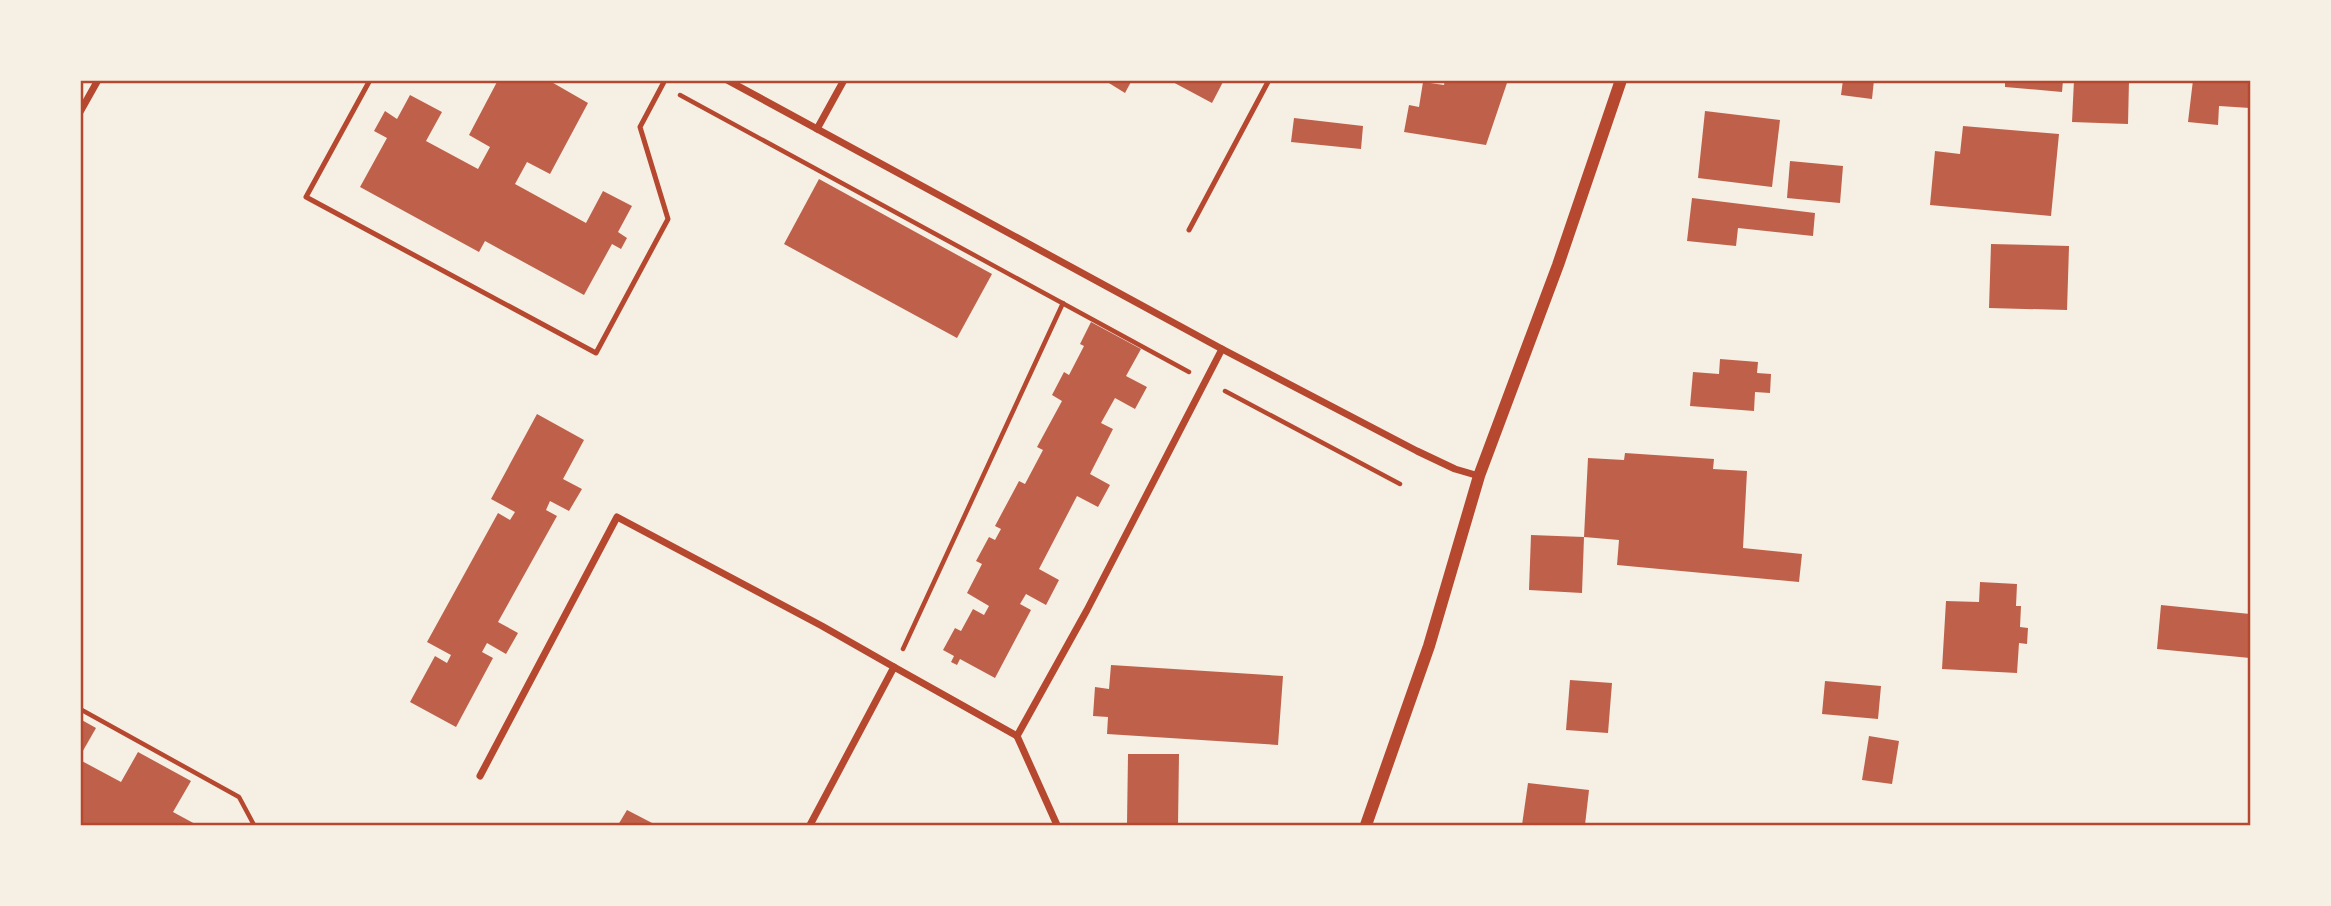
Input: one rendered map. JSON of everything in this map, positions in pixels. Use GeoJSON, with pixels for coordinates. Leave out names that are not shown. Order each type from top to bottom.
{"type":"FeatureCollection","features":[{"type":"Feature","properties":{"kind":"street"},"geometry":{"type":"LineString","coordinates":[[80,112],[98,80]]}},
{"type":"Feature","properties":{"kind":"street"},"geometry":{"type":"LineString","coordinates":[[727,80],[1222,349],[1417,451],[1455,469],[1479,476]]}},
{"type":"Feature","properties":{"kind":"street"},"geometry":{"type":"LineString","coordinates":[[817,129],[844,80]]}},
{"type":"Feature","properties":{"kind":"street"},"geometry":{"type":"LineString","coordinates":[[1366,825],[1429,646],[1479,476],[1559,265],[1621,80]]}},
{"type":"Feature","properties":{"kind":"street"},"geometry":{"type":"LineString","coordinates":[[1017,736],[1087,610],[1222,349]]}},
{"type":"Feature","properties":{"kind":"street"},"geometry":{"type":"LineString","coordinates":[[480,776],[617,517],[822,626],[1017,736],[1057,825]]}},
{"type":"Feature","properties":{"kind":"street"},"geometry":{"type":"LineString","coordinates":[[810,825],[894,667]]}},
{"type":"Feature","properties":{"kind":"lane"},"geometry":{"type":"LineString","coordinates":[[370,80],[306,197],[596,353],[668,219],[640,127],[664,83]]}},
{"type":"Feature","properties":{"kind":"lane"},"geometry":{"type":"LineString","coordinates":[[1189,230],[1269,80]]}},
{"type":"Feature","properties":{"kind":"path"},"geometry":{"type":"LineString","coordinates":[[664,83],[1063,303],[1400,484]]}},
{"type":"Feature","properties":{"kind":"path"},"geometry":{"type":"LineString","coordinates":[[894,667],[1063,303]]}},
{"type":"Feature","properties":{"kind":"path"},"geometry":{"type":"LineString","coordinates":[[80,709],[239,797],[254,825]]}},
{"type":"Feature","properties":{"kind":"building"},"geometry":{"type":"Polygon","coordinates":[[[498,80],[548,80],[588,103],[550,174],[527,162],[515,184],[586,223],[603,191],[632,206],[618,232],[627,238],[621,249],[612,244],[584,295],[485,241],[479,252],[360,187],[387,138],[374,131],[385,111],[397,119],[410,95],[442,112],[426,141],[478,169],[490,147],[469,135],[498,80]]]}},
{"type":"Feature","properties":{"kind":"building"},"geometry":{"type":"Polygon","coordinates":[[[1104,80],[1132,80],[1125,93],[1104,80]]]}},
{"type":"Feature","properties":{"kind":"building"},"geometry":{"type":"Polygon","coordinates":[[[1169,80],[1224,80],[1212,103],[1169,80]]]}},
{"type":"Feature","properties":{"kind":"building"},"geometry":{"type":"Polygon","coordinates":[[[1445,80],[1508,80],[1486,145],[1404,132],[1409,105],[1419,107],[1423,82],[1444,85],[1445,80]]]}},
{"type":"Feature","properties":{"kind":"building"},"geometry":{"type":"Polygon","coordinates":[[[1843,80],[1874,80],[1872,99],[1841,95],[1843,80]]]}},
{"type":"Feature","properties":{"kind":"building"},"geometry":{"type":"Polygon","coordinates":[[[2005,80],[2063,80],[2062,92],[2005,87],[2005,80]]]}},
{"type":"Feature","properties":{"kind":"building"},"geometry":{"type":"Polygon","coordinates":[[[2074,80],[2129,80],[2128,124],[2072,122],[2074,80]]]}},
{"type":"Feature","properties":{"kind":"building"},"geometry":{"type":"Polygon","coordinates":[[[2193,80],[2250,80],[2250,108],[2219,106],[2218,125],[2188,122],[2193,80]]]}},
{"type":"Feature","properties":{"kind":"building"},"geometry":{"type":"Polygon","coordinates":[[[1705,111],[1780,120],[1772,187],[1698,178],[1705,111]]]}},
{"type":"Feature","properties":{"kind":"building"},"geometry":{"type":"Polygon","coordinates":[[[1294,118],[1363,126],[1361,149],[1291,142],[1294,118]]]}},
{"type":"Feature","properties":{"kind":"building"},"geometry":{"type":"Polygon","coordinates":[[[1963,126],[2059,134],[2051,216],[1930,205],[1935,151],[1960,154],[1963,126]]]}},
{"type":"Feature","properties":{"kind":"building"},"geometry":{"type":"Polygon","coordinates":[[[1790,161],[1843,166],[1840,203],[1787,198],[1790,161]]]}},
{"type":"Feature","properties":{"kind":"building"},"geometry":{"type":"Polygon","coordinates":[[[819,179],[992,274],[957,338],[784,244],[819,179]]]}},
{"type":"Feature","properties":{"kind":"building"},"geometry":{"type":"Polygon","coordinates":[[[1692,198],[1815,213],[1813,236],[1738,228],[1736,246],[1687,241],[1692,198]]]}},
{"type":"Feature","properties":{"kind":"building"},"geometry":{"type":"Polygon","coordinates":[[[1991,244],[2069,246],[2067,310],[1989,308],[1991,244]]]}},
{"type":"Feature","properties":{"kind":"building"},"geometry":{"type":"Polygon","coordinates":[[[1091,322],[1141,349],[1126,376],[1147,387],[1135,409],[1115,398],[1101,423],[1113,429],[1090,474],[1110,485],[1098,507],[1077,496],[1039,569],[1059,580],[1046,605],[1026,594],[1020,604],[1031,610],[995,678],[960,659],[957,665],[951,662],[954,656],[943,650],[955,628],[961,631],[973,609],[984,615],[989,606],[967,593],[982,564],[976,561],[989,537],[995,540],[1001,529],[995,526],[1019,481],[1025,484],[1043,450],[1037,447],[1062,401],[1052,395],[1064,372],[1069,375],[1084,346],[1080,344],[1091,322]]]}},
{"type":"Feature","properties":{"kind":"building"},"geometry":{"type":"Polygon","coordinates":[[[1720,359],[1758,362],[1757,373],[1771,374],[1770,393],[1755,392],[1754,411],[1690,406],[1693,372],[1719,374],[1720,359]]]}},
{"type":"Feature","properties":{"kind":"building"},"geometry":{"type":"Polygon","coordinates":[[[537,414],[584,440],[563,479],[582,489],[569,511],[550,501],[546,510],[557,516],[498,622],[518,633],[506,654],[487,643],[482,652],[493,658],[456,727],[410,702],[435,656],[447,663],[451,655],[427,642],[498,513],[510,520],[515,512],[491,499],[537,414]]]}},
{"type":"Feature","properties":{"kind":"building"},"geometry":{"type":"Polygon","coordinates":[[[1625,453],[1714,459],[1713,469],[1747,471],[1743,548],[1802,554],[1799,582],[1617,565],[1619,540],[1584,537],[1588,458],[1624,460],[1625,453]]]}},
{"type":"Feature","properties":{"kind":"building"},"geometry":{"type":"Polygon","coordinates":[[[1531,535],[1584,537],[1582,593],[1529,590],[1531,535]]]}},
{"type":"Feature","properties":{"kind":"building"},"geometry":{"type":"Polygon","coordinates":[[[1980,582],[2017,584],[2016,606],[2021,606],[2020,627],[2028,628],[2027,644],[2019,643],[2017,673],[1942,669],[1946,601],[1979,602],[1980,582]]]}},
{"type":"Feature","properties":{"kind":"building"},"geometry":{"type":"Polygon","coordinates":[[[2161,605],[2250,614],[2250,658],[2157,649],[2161,605]]]}},
{"type":"Feature","properties":{"kind":"building"},"geometry":{"type":"Polygon","coordinates":[[[1111,665],[1283,676],[1278,745],[1107,734],[1108,717],[1093,716],[1095,687],[1109,689],[1111,665]]]}},
{"type":"Feature","properties":{"kind":"building"},"geometry":{"type":"Polygon","coordinates":[[[1570,680],[1612,683],[1608,733],[1566,730],[1570,680]]]}},
{"type":"Feature","properties":{"kind":"building"},"geometry":{"type":"Polygon","coordinates":[[[1825,681],[1881,686],[1878,719],[1822,714],[1825,681]]]}},
{"type":"Feature","properties":{"kind":"building"},"geometry":{"type":"Polygon","coordinates":[[[80,719],[96,728],[80,756],[80,719]]]}},
{"type":"Feature","properties":{"kind":"building"},"geometry":{"type":"Polygon","coordinates":[[[1869,736],[1899,741],[1892,784],[1862,780],[1869,736]]]}},
{"type":"Feature","properties":{"kind":"building"},"geometry":{"type":"Polygon","coordinates":[[[138,752],[191,781],[173,812],[197,825],[80,825],[80,760],[121,782],[138,752]]]}},
{"type":"Feature","properties":{"kind":"building"},"geometry":{"type":"Polygon","coordinates":[[[1128,754],[1179,754],[1178,825],[1127,825],[1128,754]]]}},
{"type":"Feature","properties":{"kind":"building"},"geometry":{"type":"Polygon","coordinates":[[[1528,783],[1589,790],[1585,825],[1522,825],[1528,783]]]}},
{"type":"Feature","properties":{"kind":"building"},"geometry":{"type":"Polygon","coordinates":[[[627,810],[656,825],[618,825],[627,810]]]}}]}
